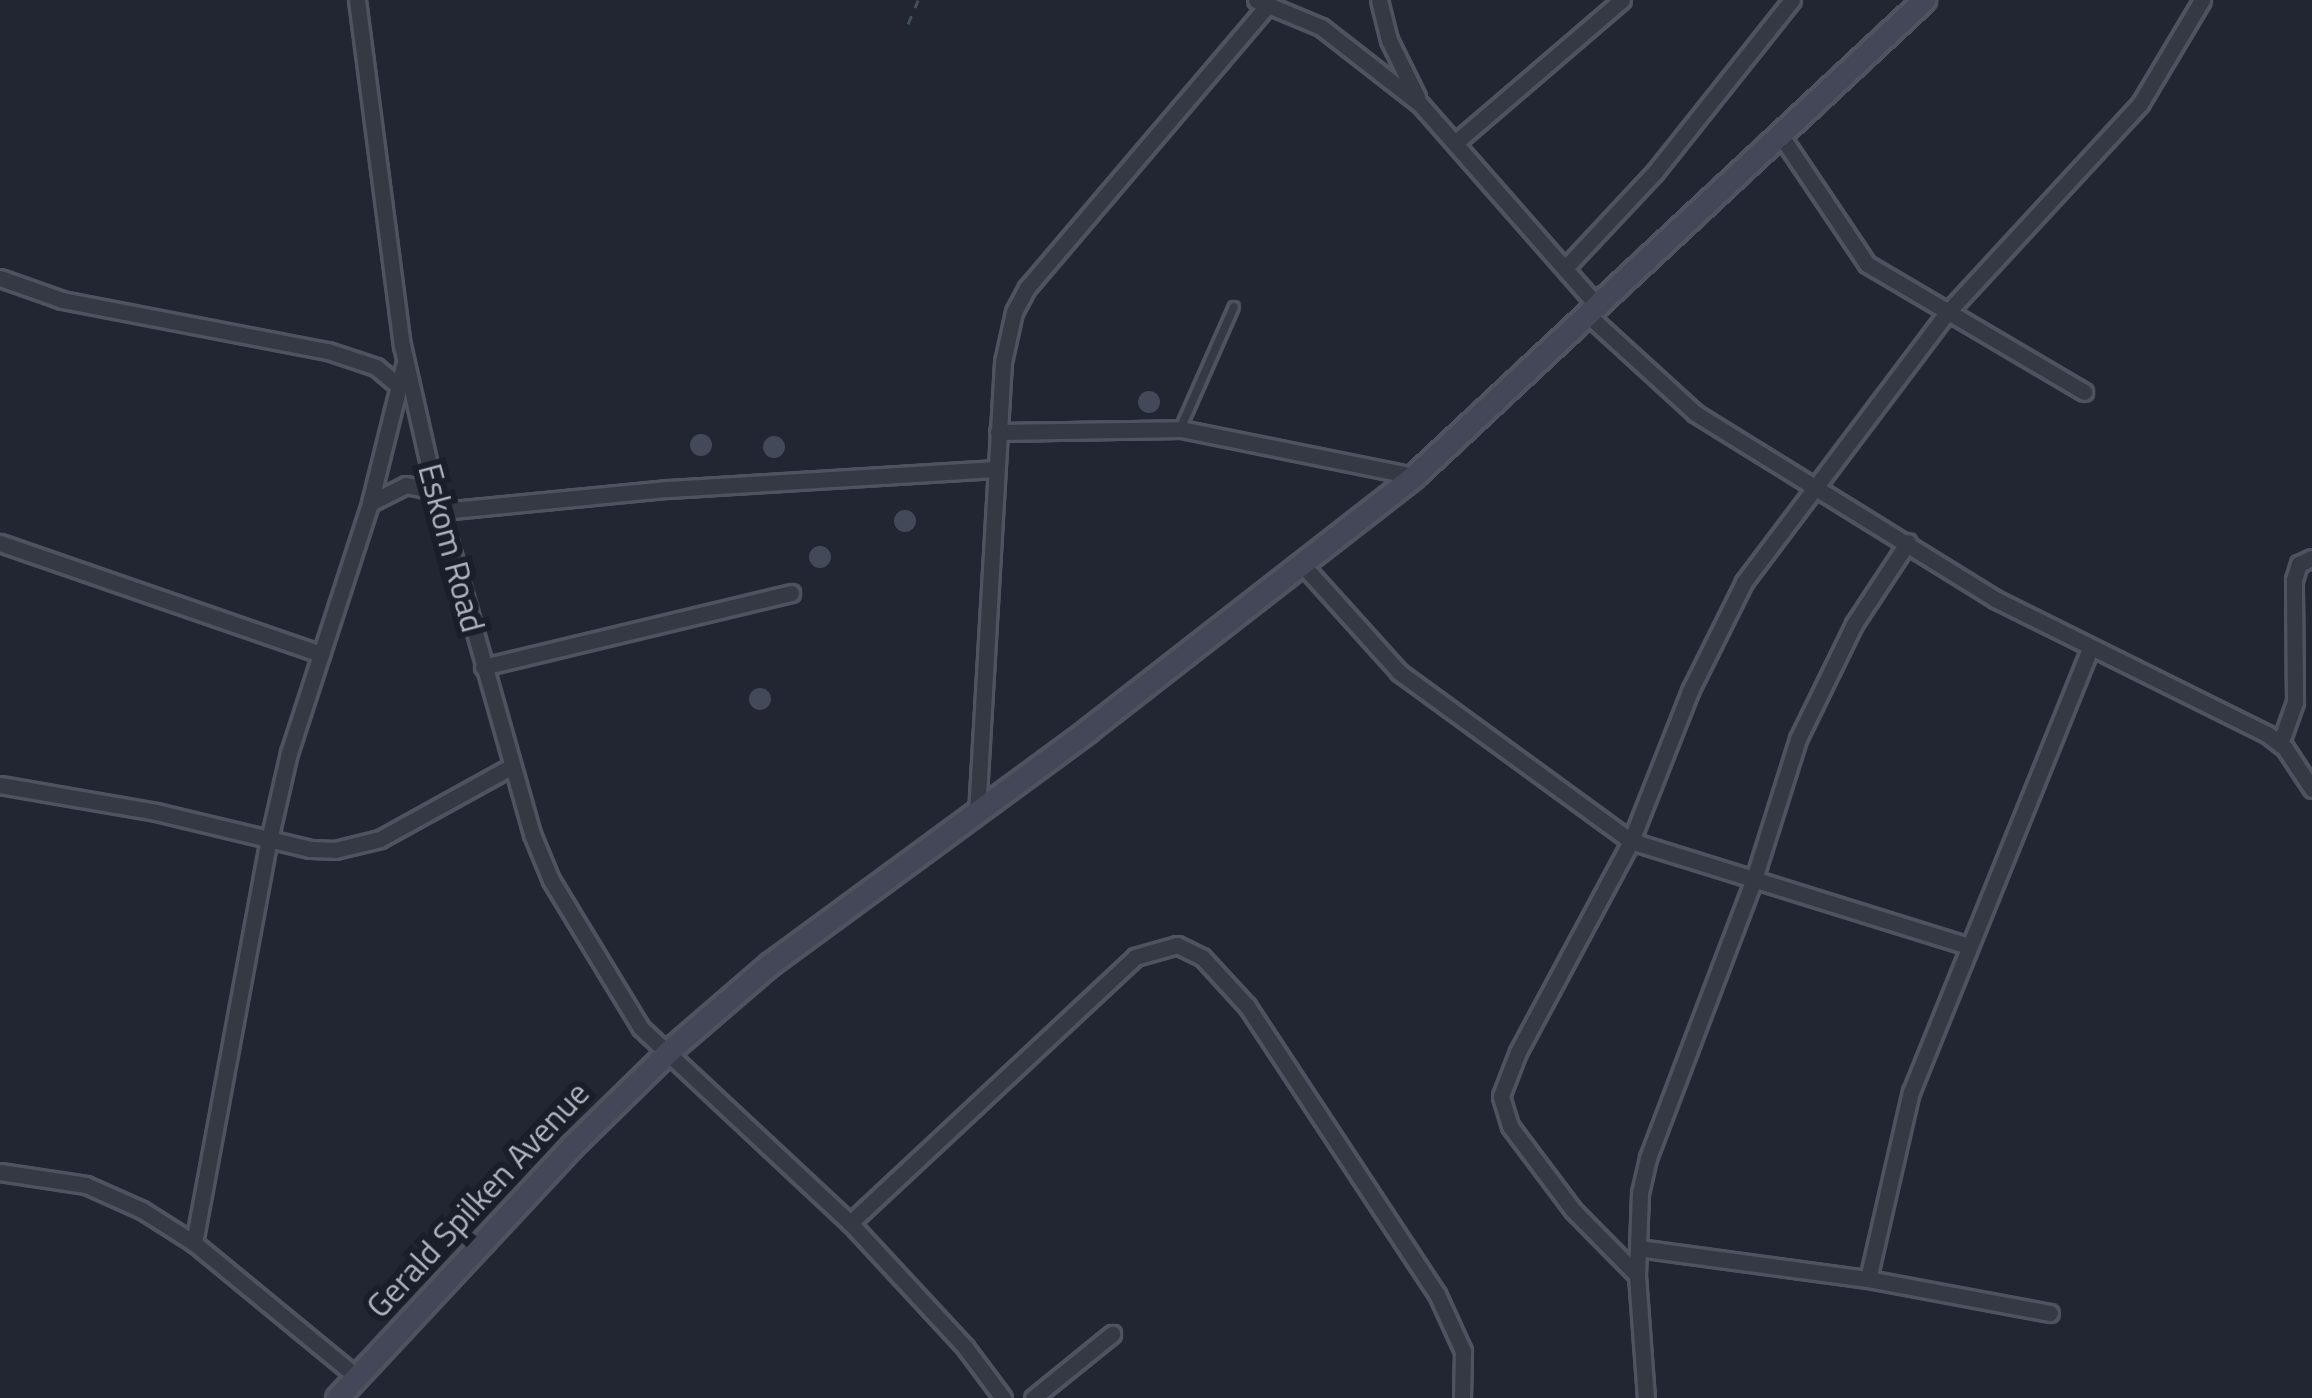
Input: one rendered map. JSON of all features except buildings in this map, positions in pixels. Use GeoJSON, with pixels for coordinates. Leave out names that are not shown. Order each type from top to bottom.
{"type":"FeatureCollection","features":[{"type":"Feature","properties":{"kind":"street","name":"Eskom Road"},"geometry":{"type":"LineString","coordinates":[[357,0],[406,358],[435,491],[512,766],[551,880],[640,1028],[670,1050],[850,1223],[965,1347],[1003,1398]]}},
{"type":"Feature","properties":{"kind":"street"},"geometry":{"type":"LineString","coordinates":[[1379,0],[1389,40],[1420,104]]}},
{"type":"Feature","properties":{"kind":"street"},"geometry":{"type":"LineString","coordinates":[[1455,143],[1622,0]]}},
{"type":"Feature","properties":{"kind":"street"},"geometry":{"type":"LineString","coordinates":[[1567,266],[1654,172],[1792,0]]}},
{"type":"Feature","properties":{"kind":"street","name":"Gerald Spilken Avenue"},"geometry":{"type":"LineString","coordinates":[[337,1398],[573,1145],[670,1050],[770,964],[977,813],[1414,476],[1595,313],[1924,0]]}},
{"type":"Feature","properties":{"kind":"street"},"geometry":{"type":"LineString","coordinates":[[1637,1275],[1573,1210],[1501,1107],[1518,1052],[1631,841],[1690,691],[1727,614],[1814,484],[1946,314],[2140,104],[2202,0]]}},
{"type":"Feature","properties":{"kind":"street"},"geometry":{"type":"LineString","coordinates":[[977,813],[998,432],[1008,334],[1027,288],[1262,2],[1321,27],[1420,104],[1567,266],[1595,313],[1695,413],[1995,599],[2280,744],[2312,789]]}},
{"type":"Feature","properties":{"kind":"street"},"geometry":{"type":"LineString","coordinates":[[1780,136],[1856,253],[1946,314],[2084,392]]}},
{"type":"Feature","properties":{"kind":"street"},"geometry":{"type":"LineString","coordinates":[[0,278],[94,308],[328,350],[376,367],[399,386]]}},
{"type":"Feature","properties":{"kind":"street"},"geometry":{"type":"LineString","coordinates":[[194,1244],[269,839],[370,503],[406,358]]}},
{"type":"Feature","properties":{"kind":"street"},"geometry":{"type":"LineString","coordinates":[[998,432],[1181,429],[1414,476]]}},
{"type":"Feature","properties":{"kind":"street"},"geometry":{"type":"LineString","coordinates":[[442,511],[668,489],[996,469]]}},
{"type":"Feature","properties":{"kind":"street"},"geometry":{"type":"LineString","coordinates":[[370,503],[406,484],[435,491]]}},
{"type":"Feature","properties":{"kind":"street"},"geometry":{"type":"LineString","coordinates":[[1646,1398],[1637,1275],[1648,1159],[1753,882],[1798,739],[1823,682],[1908,542]]}},
{"type":"Feature","properties":{"kind":"street"},"geometry":{"type":"LineString","coordinates":[[0,543],[322,654]]}},
{"type":"Feature","properties":{"kind":"street"},"geometry":{"type":"LineString","coordinates":[[2280,744],[2295,702],[2294,580],[2299,564],[2312,558]]}},
{"type":"Feature","properties":{"kind":"street"},"geometry":{"type":"LineString","coordinates":[[1301,563],[1399,672],[1631,841],[1969,946]]}},
{"type":"Feature","properties":{"kind":"street"},"geometry":{"type":"LineString","coordinates":[[483,667],[791,593]]}},
{"type":"Feature","properties":{"kind":"street"},"geometry":{"type":"LineString","coordinates":[[1868,1279],[1910,1091],[2090,648]]}},
{"type":"Feature","properties":{"kind":"street"},"geometry":{"type":"LineString","coordinates":[[0,785],[310,850],[355,848],[512,766]]}},
{"type":"Feature","properties":{"kind":"street"},"geometry":{"type":"LineString","coordinates":[[850,1223],[1135,957],[1177,945],[1202,956],[1247,1006],[1437,1294],[1463,1351],[1462,1398]]}},
{"type":"Feature","properties":{"kind":"street"},"geometry":{"type":"LineString","coordinates":[[0,1172],[86,1185],[116,1196],[194,1244],[357,1377]]}},
{"type":"Feature","properties":{"kind":"street"},"geometry":{"type":"LineString","coordinates":[[1638,1248],[1868,1279],[2050,1313]]}},
{"type":"Feature","properties":{"kind":"street"},"geometry":{"type":"LineString","coordinates":[[1033,1398],[1112,1334]]}},
{"type":"Feature","properties":{"kind":"lane"},"geometry":{"type":"LineString","coordinates":[[1181,429],[1234,307]]}},
{"type":"Feature","properties":{"kind":"path"},"geometry":{"type":"LineString","coordinates":[[908,24],[918,0]]}}]}
